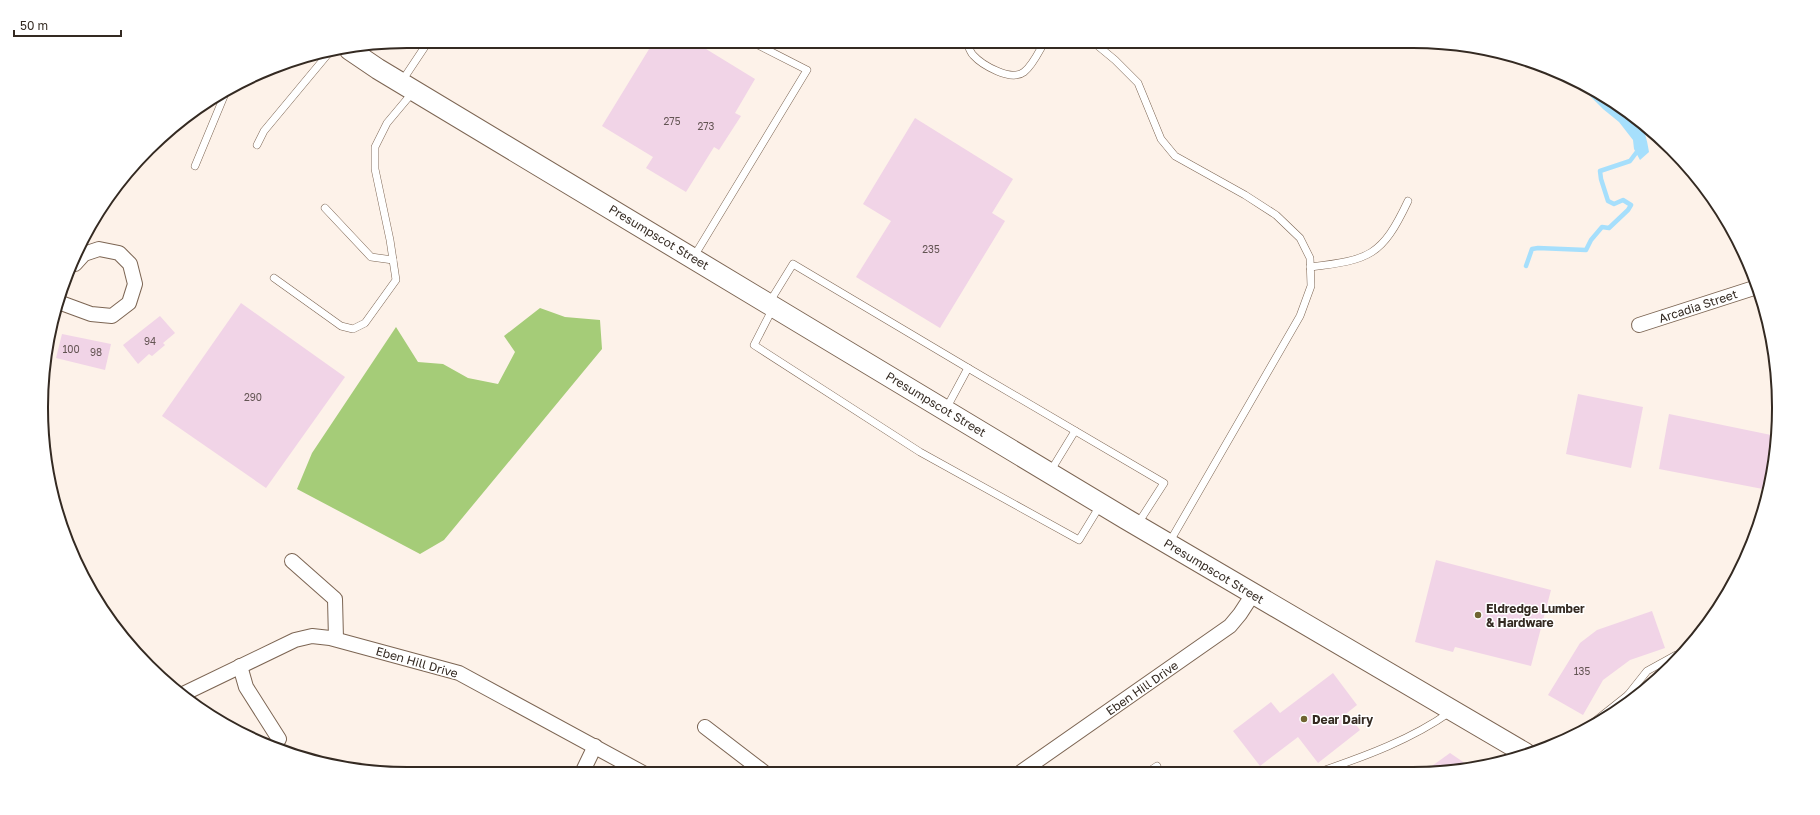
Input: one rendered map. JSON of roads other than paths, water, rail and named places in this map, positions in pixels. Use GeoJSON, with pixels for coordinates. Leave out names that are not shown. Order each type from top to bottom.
{"type":"FeatureCollection","features":[{"type":"Feature","properties":{"kind":"street","name":"Presumpscot Street"},"geometry":{"type":"LineString","coordinates":[[354,52],[1101,504],[1520,751]]}},
{"type":"Feature","properties":{"kind":"street"},"geometry":{"type":"LineString","coordinates":[[63,304],[91,314],[112,316],[129,303],[135,284],[130,264],[118,253],[99,249],[84,254],[81,258]]}},
{"type":"Feature","properties":{"kind":"street","name":"Arcadia Street"},"geometry":{"type":"LineString","coordinates":[[1640,325],[1752,289]]}},
{"type":"Feature","properties":{"kind":"street"},"geometry":{"type":"LineString","coordinates":[[292,561],[335,598],[336,639]]}},
{"type":"Feature","properties":{"kind":"street","name":"Eben Hill Drive"},"geometry":{"type":"LineString","coordinates":[[1028,767],[1230,626],[1253,594]]}},
{"type":"Feature","properties":{"kind":"street","name":"Eben Hill Drive"},"geometry":{"type":"LineString","coordinates":[[187,692],[295,640],[312,636],[336,639],[459,673],[632,767]]}},
{"type":"Feature","properties":{"kind":"street"},"geometry":{"type":"LineString","coordinates":[[240,666],[246,687],[279,739]]}},
{"type":"Feature","properties":{"kind":"street"},"geometry":{"type":"LineString","coordinates":[[705,726],[757,767]]}},
{"type":"Feature","properties":{"kind":"street"},"geometry":{"type":"LineString","coordinates":[[585,767],[595,746]]}},
{"type":"Feature","properties":{"kind":"lane"},"geometry":{"type":"LineString","coordinates":[[274,278],[341,326],[353,329],[365,323],[396,280],[375,169],[375,147],[408,86],[423,48]]}},
{"type":"Feature","properties":{"kind":"lane"},"geometry":{"type":"LineString","coordinates":[[693,258],[807,70],[764,48]]}},
{"type":"Feature","properties":{"kind":"lane"},"geometry":{"type":"LineString","coordinates":[[970,48],[973,55],[992,68],[1009,76],[1023,73],[1041,48]]}},
{"type":"Feature","properties":{"kind":"lane"},"geometry":{"type":"LineString","coordinates":[[1100,48],[1138,83],[1161,139],[1175,156],[1245,195],[1276,215],[1300,238],[1310,258],[1311,286],[1300,316],[1169,544]]}},
{"type":"Feature","properties":{"kind":"lane"},"geometry":{"type":"LineString","coordinates":[[257,145],[264,131],[325,58]]}},
{"type":"Feature","properties":{"kind":"lane"},"geometry":{"type":"LineString","coordinates":[[195,166],[223,99]]}},
{"type":"Feature","properties":{"kind":"lane"},"geometry":{"type":"LineString","coordinates":[[1310,267],[1338,264],[1369,255],[1380,248],[1389,236],[1408,201]]}},
{"type":"Feature","properties":{"kind":"lane"},"geometry":{"type":"LineString","coordinates":[[325,208],[371,257],[393,260]]}},
{"type":"Feature","properties":{"kind":"lane"},"geometry":{"type":"LineString","coordinates":[[1101,504],[1079,540],[920,452],[754,345],[771,305],[793,264],[1164,483],[1137,525]]}},
{"type":"Feature","properties":{"kind":"lane"},"geometry":{"type":"LineString","coordinates":[[946,409],[968,368]]}},
{"type":"Feature","properties":{"kind":"lane"},"geometry":{"type":"LineString","coordinates":[[1050,472],[1075,431]]}},
{"type":"Feature","properties":{"kind":"lane"},"geometry":{"type":"LineString","coordinates":[[1628,695],[1647,671],[1671,658]]}},
{"type":"Feature","properties":{"kind":"lane"},"geometry":{"type":"LineString","coordinates":[[1332,767],[1398,742],[1435,722],[1452,710]]}},
{"type":"Feature","properties":{"kind":"water"},"geometry":{"type":"Polygon","coordinates":[[[1588,94],[1644,132],[1649,152],[1640,160],[1634,149],[1633,140],[1619,122],[1588,94]]]}},
{"type":"Feature","properties":{"kind":"waterway"},"geometry":{"type":"LineString","coordinates":[[1526,266],[1532,249],[1586,250],[1591,240],[1602,227],[1609,228],[1628,210],[1631,205],[1623,200],[1614,204],[1608,201],[1600,171],[1630,161],[1639,149]]}},
{"type":"Feature","properties":{"kind":"place","name":"Eldredge Lumber & Hardware"},"geometry":{"type":"Point","coordinates":[1478,615]}},
{"type":"Feature","properties":{"kind":"place","name":"Dear Dairy"},"geometry":{"type":"Point","coordinates":[1304,719]}}]}
